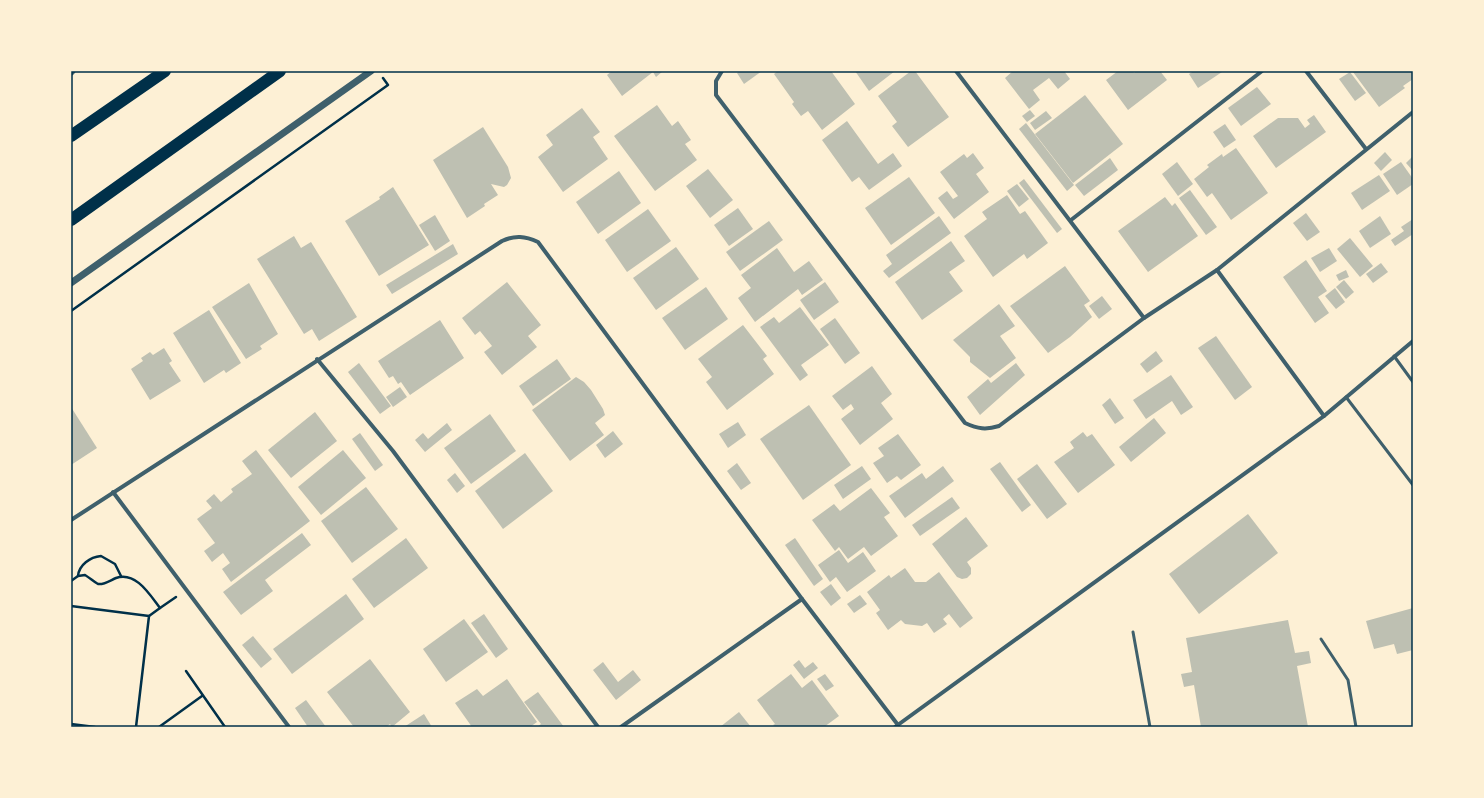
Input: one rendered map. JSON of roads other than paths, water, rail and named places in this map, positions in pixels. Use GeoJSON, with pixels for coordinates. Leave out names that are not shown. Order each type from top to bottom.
{"type":"FeatureCollection","features":[{"type":"Feature","properties":{"kind":"highway"},"geometry":{"type":"LineString","coordinates":[[71,136],[165,71]]}},
{"type":"Feature","properties":{"kind":"highway"},"geometry":{"type":"LineString","coordinates":[[71,220],[280,71]]}},
{"type":"Feature","properties":{"kind":"street"},"geometry":{"type":"LineString","coordinates":[[71,284],[371,71]]}},
{"type":"Feature","properties":{"kind":"street"},"geometry":{"type":"LineString","coordinates":[[722,71],[716,81],[716,95],[965,424],[976,428],[988,429],[999,426],[1144,318],[1217,270],[1413,112]]}},
{"type":"Feature","properties":{"kind":"street"},"geometry":{"type":"LineString","coordinates":[[956,71],[1071,220],[1144,318]]}},
{"type":"Feature","properties":{"kind":"street"},"geometry":{"type":"LineString","coordinates":[[1071,220],[1262,71]]}},
{"type":"Feature","properties":{"kind":"street"},"geometry":{"type":"LineString","coordinates":[[1306,71],[1366,149]]}},
{"type":"Feature","properties":{"kind":"street"},"geometry":{"type":"LineString","coordinates":[[71,520],[317,359],[502,241],[510,237],[529,238],[538,242],[897,726],[1324,416],[1413,341]]}},
{"type":"Feature","properties":{"kind":"street"},"geometry":{"type":"LineString","coordinates":[[1217,270],[1324,416]]}},
{"type":"Feature","properties":{"kind":"street"},"geometry":{"type":"LineString","coordinates":[[317,359],[393,452],[598,727]]}},
{"type":"Feature","properties":{"kind":"street"},"geometry":{"type":"LineString","coordinates":[[113,492],[289,727]]}},
{"type":"Feature","properties":{"kind":"street"},"geometry":{"type":"LineString","coordinates":[[621,727],[802,599]]}},
{"type":"Feature","properties":{"kind":"lane"},"geometry":{"type":"LineString","coordinates":[[1394,356],[1413,382]]}},
{"type":"Feature","properties":{"kind":"lane"},"geometry":{"type":"LineString","coordinates":[[1346,396],[1413,485]]}},
{"type":"Feature","properties":{"kind":"lane"},"geometry":{"type":"LineString","coordinates":[[1133,632],[1150,727]]}},
{"type":"Feature","properties":{"kind":"lane"},"geometry":{"type":"LineString","coordinates":[[1321,639],[1348,680],[1356,727]]}}]}
